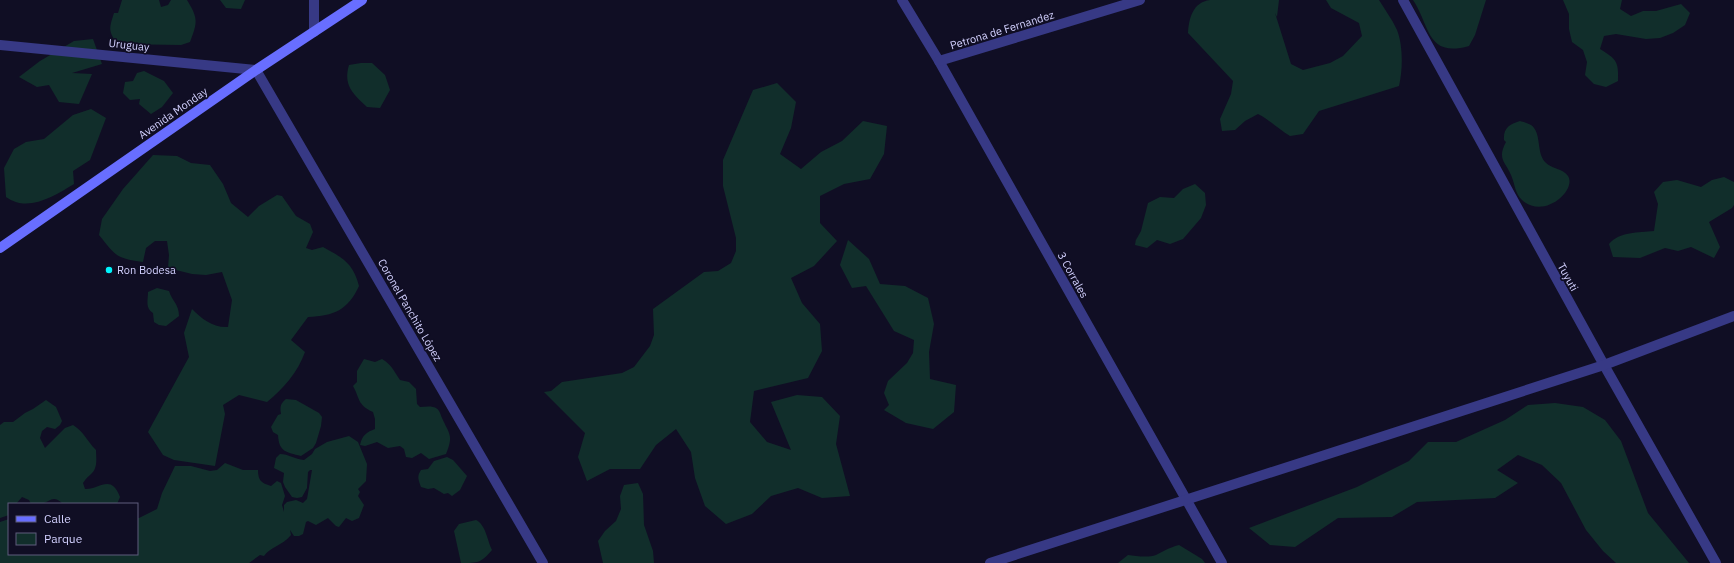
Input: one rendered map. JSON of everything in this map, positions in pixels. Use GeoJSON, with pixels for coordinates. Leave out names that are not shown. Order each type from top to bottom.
{"type":"FeatureCollection","features":[{"type":"Feature","properties":{"kind":"main road","name":"Avenida Monday"},"geometry":{"type":"LineString","coordinates":[[0,248],[256,70],[362,0]]}},
{"type":"Feature","properties":{"kind":"street"},"geometry":{"type":"LineString","coordinates":[[314,0],[314,32]]}},
{"type":"Feature","properties":{"kind":"street","name":"3 Corrales"},"geometry":{"type":"LineString","coordinates":[[902,0],[939,61],[1222,563]]}},
{"type":"Feature","properties":{"kind":"street","name":"Petrona de Fernandez"},"geometry":{"type":"LineString","coordinates":[[939,61],[1140,0]]}},
{"type":"Feature","properties":{"kind":"street","name":"Tuyuti"},"geometry":{"type":"LineString","coordinates":[[1402,0],[1604,365],[1716,563]]}},
{"type":"Feature","properties":{"kind":"street","name":"Uruguay"},"geometry":{"type":"LineString","coordinates":[[0,45],[256,70]]}},
{"type":"Feature","properties":{"kind":"street","name":"Coronel Panchito López"},"geometry":{"type":"LineString","coordinates":[[256,70],[543,563]]}},
{"type":"Feature","properties":{"kind":"street"},"geometry":{"type":"LineString","coordinates":[[990,563],[1604,365],[1734,316]]}},
{"type":"Feature","properties":{"kind":"green space"},"geometry":{"type":"Polygon","coordinates":[[[122,0],[159,0],[161,7],[168,5],[171,0],[187,0],[196,20],[190,42],[181,45],[118,44],[112,36],[110,26],[114,13],[118,13],[122,0]]]}},
{"type":"Feature","properties":{"kind":"green space"},"geometry":{"type":"Polygon","coordinates":[[[220,0],[245,0],[241,9],[226,8],[220,0]]]}},
{"type":"Feature","properties":{"kind":"green space"},"geometry":{"type":"Polygon","coordinates":[[[1279,0],[1277,17],[1275,13],[1291,64],[1303,70],[1330,63],[1343,56],[1362,36],[1359,23],[1331,8],[1326,0],[1379,0],[1393,22],[1399,36],[1402,57],[1399,86],[1319,111],[1303,134],[1290,136],[1258,114],[1245,121],[1235,130],[1222,131],[1220,119],[1231,94],[1233,81],[1188,33],[1189,22],[1196,7],[1204,1],[1279,0]]]}},
{"type":"Feature","properties":{"kind":"green space"},"geometry":{"type":"Polygon","coordinates":[[[1413,0],[1486,0],[1475,35],[1469,46],[1455,48],[1444,47],[1431,37],[1413,0]]]}},
{"type":"Feature","properties":{"kind":"green space"},"geometry":{"type":"Polygon","coordinates":[[[1563,0],[1622,0],[1620,9],[1631,16],[1643,11],[1656,11],[1681,4],[1690,13],[1685,25],[1673,33],[1660,38],[1646,39],[1616,34],[1604,36],[1600,49],[1613,58],[1618,69],[1618,81],[1606,87],[1594,84],[1585,75],[1587,62],[1583,50],[1572,42],[1569,29],[1569,14],[1563,0]]]}},
{"type":"Feature","properties":{"kind":"green space"},"geometry":{"type":"Polygon","coordinates":[[[93,39],[102,64],[72,73],[92,74],[79,104],[59,102],[49,85],[37,87],[19,77],[40,61],[74,41],[93,39]]]}},
{"type":"Feature","properties":{"kind":"green space"},"geometry":{"type":"Polygon","coordinates":[[[372,63],[385,75],[390,90],[380,108],[367,107],[350,89],[347,78],[349,65],[372,63]]]}},
{"type":"Feature","properties":{"kind":"green space"},"geometry":{"type":"Polygon","coordinates":[[[144,71],[164,81],[173,93],[162,107],[151,114],[139,104],[140,99],[130,100],[123,93],[125,82],[133,81],[137,73],[144,71]]]}},
{"type":"Feature","properties":{"kind":"green space"},"geometry":{"type":"Polygon","coordinates":[[[777,83],[796,102],[791,128],[780,154],[801,169],[821,152],[842,141],[863,121],[887,126],[884,154],[870,179],[844,184],[820,196],[820,223],[837,241],[814,266],[791,278],[802,303],[820,324],[822,351],[808,378],[754,391],[750,422],[767,442],[791,450],[771,402],[797,395],[822,397],[840,416],[836,444],[850,496],[822,498],[798,488],[771,496],[752,514],[726,524],[705,506],[695,478],[691,452],[676,429],[656,445],[640,469],[610,469],[587,481],[578,457],[585,433],[544,392],[551,391],[562,382],[622,373],[634,367],[650,346],[654,335],[653,309],[704,272],[718,271],[731,263],[736,251],[736,238],[723,186],[723,160],[753,90],[777,83]]]}},
{"type":"Feature","properties":{"kind":"green space"},"geometry":{"type":"Polygon","coordinates":[[[91,109],[106,118],[90,160],[73,171],[74,184],[49,198],[32,203],[14,202],[6,197],[4,168],[14,149],[26,142],[44,139],[73,115],[91,109]]]}},
{"type":"Feature","properties":{"kind":"green space"},"geometry":{"type":"Polygon","coordinates":[[[1520,121],[1530,124],[1534,128],[1537,133],[1542,158],[1545,162],[1550,166],[1563,171],[1568,176],[1570,182],[1568,188],[1557,201],[1549,205],[1540,207],[1531,205],[1522,200],[1515,189],[1511,175],[1503,160],[1502,152],[1506,142],[1504,140],[1504,136],[1506,130],[1510,125],[1520,121]]]}},
{"type":"Feature","properties":{"kind":"green space"},"geometry":{"type":"Polygon","coordinates":[[[153,155],[177,156],[191,163],[210,165],[223,184],[231,203],[248,217],[259,206],[277,195],[282,196],[296,216],[310,224],[313,232],[306,248],[312,250],[323,247],[342,258],[354,272],[359,286],[350,301],[339,310],[325,315],[308,317],[291,340],[305,352],[302,359],[289,380],[273,397],[267,402],[239,395],[223,405],[225,414],[215,466],[174,460],[163,455],[148,432],[189,357],[184,333],[192,309],[208,322],[217,326],[228,327],[232,300],[222,272],[206,275],[192,274],[168,268],[169,255],[167,241],[155,241],[146,248],[143,262],[127,259],[113,252],[99,235],[102,219],[123,189],[153,155]]]}},
{"type":"Feature","properties":{"kind":"green space"},"geometry":{"type":"Polygon","coordinates":[[[1724,177],[1734,182],[1734,205],[1732,208],[1709,222],[1720,247],[1714,258],[1691,247],[1678,251],[1665,248],[1640,258],[1613,257],[1609,244],[1613,240],[1630,233],[1654,231],[1658,204],[1654,192],[1663,182],[1677,180],[1701,187],[1712,180],[1724,177]]]}},
{"type":"Feature","properties":{"kind":"green space"},"geometry":{"type":"Polygon","coordinates":[[[1195,184],[1205,193],[1206,205],[1201,218],[1183,239],[1170,244],[1157,240],[1147,248],[1135,245],[1137,233],[1136,240],[1141,231],[1148,203],[1160,197],[1174,198],[1183,189],[1195,184]]]}},
{"type":"Feature","properties":{"kind":"green space"},"geometry":{"type":"Polygon","coordinates":[[[848,240],[869,259],[880,284],[905,286],[928,298],[934,324],[929,352],[930,379],[956,385],[954,412],[933,429],[906,423],[884,410],[889,405],[884,393],[888,381],[907,363],[913,353],[914,340],[894,331],[866,286],[852,288],[840,265],[848,240]]]}},
{"type":"Feature","properties":{"kind":"green space"},"geometry":{"type":"Polygon","coordinates":[[[157,288],[169,291],[177,305],[179,312],[179,316],[166,326],[159,325],[154,322],[153,313],[150,311],[148,306],[148,292],[157,288]]]}},
{"type":"Feature","properties":{"kind":"green space"},"geometry":{"type":"Polygon","coordinates":[[[364,359],[375,362],[382,359],[388,363],[400,380],[409,382],[416,389],[417,404],[420,407],[431,407],[438,410],[450,435],[450,443],[446,454],[429,459],[421,453],[412,458],[406,457],[404,449],[400,446],[388,448],[377,442],[365,446],[360,445],[365,434],[375,429],[373,412],[361,404],[353,386],[357,382],[357,371],[364,359]]]}},
{"type":"Feature","properties":{"kind":"green space"},"geometry":{"type":"Polygon","coordinates":[[[286,399],[296,400],[319,413],[322,417],[316,443],[313,448],[301,456],[284,450],[280,445],[278,435],[273,432],[271,427],[278,415],[281,414],[281,406],[286,399]]]}},
{"type":"Feature","properties":{"kind":"green space"},"geometry":{"type":"Polygon","coordinates":[[[46,400],[56,407],[62,421],[55,429],[47,427],[42,431],[40,438],[45,448],[65,428],[73,425],[80,431],[96,450],[95,468],[83,483],[85,489],[109,484],[113,486],[120,497],[117,503],[62,503],[54,499],[44,503],[30,503],[29,500],[22,497],[17,503],[8,503],[8,515],[0,518],[0,425],[4,422],[13,422],[46,400]]]}},
{"type":"Feature","properties":{"kind":"green space"},"geometry":{"type":"Polygon","coordinates":[[[1555,403],[1583,407],[1605,420],[1621,441],[1648,513],[1689,563],[1616,563],[1603,551],[1586,530],[1561,483],[1542,465],[1518,455],[1497,470],[1518,483],[1495,498],[1417,502],[1392,517],[1338,518],[1295,547],[1270,545],[1249,528],[1357,487],[1409,461],[1428,442],[1456,442],[1505,420],[1528,405],[1555,403]]]}},
{"type":"Feature","properties":{"kind":"green space"},"geometry":{"type":"Polygon","coordinates":[[[349,436],[358,442],[367,464],[366,481],[358,489],[360,492],[358,496],[364,505],[359,518],[352,521],[346,518],[339,527],[328,518],[316,525],[308,521],[306,522],[303,534],[294,536],[290,530],[291,535],[288,539],[269,550],[264,556],[260,555],[249,563],[0,563],[0,522],[8,519],[8,555],[138,555],[138,518],[157,509],[162,493],[175,466],[191,466],[210,471],[217,470],[225,463],[243,470],[258,470],[259,479],[265,484],[271,486],[277,481],[281,483],[285,496],[282,505],[284,512],[284,505],[287,502],[296,500],[303,503],[307,499],[312,470],[308,472],[307,488],[302,497],[292,497],[283,482],[284,473],[274,468],[276,458],[280,454],[304,460],[312,454],[315,449],[327,442],[349,436]]]}},
{"type":"Feature","properties":{"kind":"green space"},"geometry":{"type":"Polygon","coordinates":[[[447,457],[453,460],[467,476],[460,490],[452,496],[448,493],[444,494],[434,488],[428,489],[421,487],[418,478],[421,470],[428,469],[434,461],[447,457]]]}},
{"type":"Feature","properties":{"kind":"green space"},"geometry":{"type":"Polygon","coordinates":[[[638,483],[643,494],[644,525],[653,551],[654,563],[603,563],[598,541],[605,531],[616,521],[621,509],[620,496],[624,485],[638,483]]]}},
{"type":"Feature","properties":{"kind":"green space"},"geometry":{"type":"Polygon","coordinates":[[[476,520],[482,525],[492,550],[482,560],[471,563],[461,563],[454,531],[459,524],[476,520]]]}},
{"type":"Feature","properties":{"kind":"green space"},"geometry":{"type":"Polygon","coordinates":[[[1179,545],[1202,559],[1205,563],[1118,563],[1128,555],[1153,556],[1179,545]]]}},
{"type":"Feature","properties":{"kind":"place","name":"Ron Bodesa"},"geometry":{"type":"Point","coordinates":[109,270]}}]}
